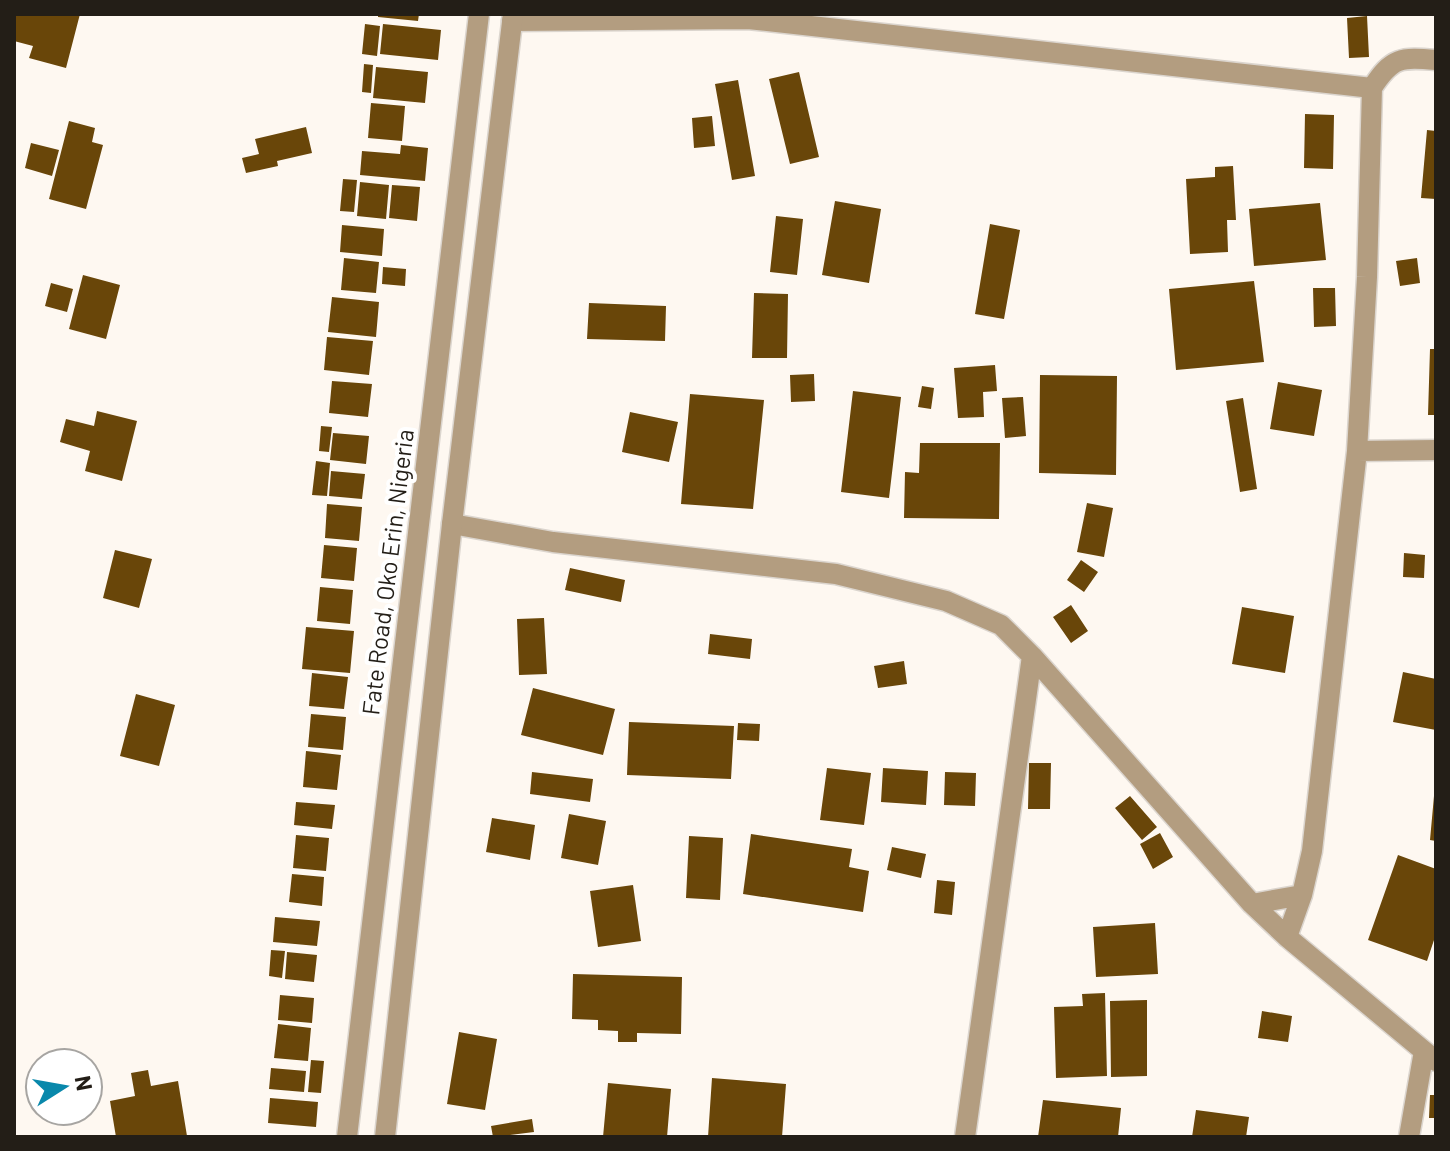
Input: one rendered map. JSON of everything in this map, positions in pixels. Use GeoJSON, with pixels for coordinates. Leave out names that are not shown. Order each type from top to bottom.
{"type":"FeatureCollection","features":[{"type":"Feature","properties":{"kind":"street","name":"Fate Road, Oko Erin, Nigeria"},"geometry":{"type":"LineString","coordinates":[[347,1137],[479,14]]}},
{"type":"Feature","properties":{"kind":"street"},"geometry":{"type":"LineString","coordinates":[[385,1137],[452,524],[512,17],[748,19],[1372,88]]}},
{"type":"Feature","properties":{"kind":"street"},"geometry":{"type":"LineString","coordinates":[[1287,937],[1302,895],[1312,851],[1357,451],[1367,277],[1372,88],[1385,68],[1404,57],[1436,60]]}},
{"type":"Feature","properties":{"kind":"street"},"geometry":{"type":"LineString","coordinates":[[1357,451],[1436,450]]}},
{"type":"Feature","properties":{"kind":"street"},"geometry":{"type":"LineString","coordinates":[[452,524],[553,542],[836,574],[946,601],[1001,625],[1252,904],[1430,1056],[1409,1137]]}},
{"type":"Feature","properties":{"kind":"street"},"geometry":{"type":"LineString","coordinates":[[965,1137],[1032,656]]}},
{"type":"Feature","properties":{"kind":"street"},"geometry":{"type":"LineString","coordinates":[[1252,904],[1302,895]]}},
{"type":"Feature","properties":{"kind":"building"},"geometry":{"type":"Polygon","coordinates":[[[14,14],[80,14],[66,68],[29,58],[33,46],[14,41],[14,14]]]}},
{"type":"Feature","properties":{"kind":"building"},"geometry":{"type":"Polygon","coordinates":[[[378,14],[419,14],[418,21],[378,17],[378,14]]]}},
{"type":"Feature","properties":{"kind":"building"},"geometry":{"type":"Polygon","coordinates":[[[1367,16],[1369,57],[1349,58],[1347,18],[1367,16]]]}},
{"type":"Feature","properties":{"kind":"building"},"geometry":{"type":"Polygon","coordinates":[[[365,24],[380,26],[377,56],[362,54],[365,24]]]}},
{"type":"Feature","properties":{"kind":"building"},"geometry":{"type":"Polygon","coordinates":[[[383,24],[441,30],[438,60],[380,54],[383,24]]]}},
{"type":"Feature","properties":{"kind":"building"},"geometry":{"type":"Polygon","coordinates":[[[364,64],[373,65],[371,93],[362,92],[364,64]]]}},
{"type":"Feature","properties":{"kind":"building"},"geometry":{"type":"Polygon","coordinates":[[[376,67],[428,72],[425,103],[373,98],[376,67]]]}},
{"type":"Feature","properties":{"kind":"building"},"geometry":{"type":"Polygon","coordinates":[[[799,72],[819,157],[790,164],[769,79],[799,72]]]}},
{"type":"Feature","properties":{"kind":"building"},"geometry":{"type":"Polygon","coordinates":[[[738,80],[755,176],[732,180],[715,84],[738,80]]]}},
{"type":"Feature","properties":{"kind":"building"},"geometry":{"type":"Polygon","coordinates":[[[371,103],[405,106],[402,141],[368,138],[371,103]]]}},
{"type":"Feature","properties":{"kind":"building"},"geometry":{"type":"Polygon","coordinates":[[[1305,114],[1334,115],[1333,169],[1304,168],[1305,114]]]}},
{"type":"Feature","properties":{"kind":"building"},"geometry":{"type":"Polygon","coordinates":[[[712,116],[715,146],[694,148],[692,118],[712,116]]]}},
{"type":"Feature","properties":{"kind":"building"},"geometry":{"type":"Polygon","coordinates":[[[69,121],[95,128],[92,142],[103,145],[86,209],[49,199],[69,121]]]}},
{"type":"Feature","properties":{"kind":"building"},"geometry":{"type":"Polygon","coordinates":[[[306,127],[312,153],[277,161],[278,166],[246,173],[242,158],[259,154],[255,139],[306,127]]]}},
{"type":"Feature","properties":{"kind":"building"},"geometry":{"type":"Polygon","coordinates":[[[1427,130],[1436,131],[1436,199],[1421,198],[1427,130]]]}},
{"type":"Feature","properties":{"kind":"building"},"geometry":{"type":"Polygon","coordinates":[[[31,143],[59,150],[52,176],[25,168],[31,143]]]}},
{"type":"Feature","properties":{"kind":"building"},"geometry":{"type":"Polygon","coordinates":[[[401,145],[428,148],[425,181],[360,175],[362,151],[400,154],[401,145]]]}},
{"type":"Feature","properties":{"kind":"building"},"geometry":{"type":"Polygon","coordinates":[[[1233,166],[1236,220],[1227,220],[1228,252],[1190,254],[1186,179],[1215,177],[1215,167],[1233,166]]]}},
{"type":"Feature","properties":{"kind":"building"},"geometry":{"type":"Polygon","coordinates":[[[343,179],[357,180],[354,212],[340,211],[343,179]]]}},
{"type":"Feature","properties":{"kind":"building"},"geometry":{"type":"Polygon","coordinates":[[[360,182],[389,185],[386,219],[357,216],[360,182]]]}},
{"type":"Feature","properties":{"kind":"building"},"geometry":{"type":"Polygon","coordinates":[[[392,185],[420,187],[417,221],[389,218],[392,185]]]}},
{"type":"Feature","properties":{"kind":"building"},"geometry":{"type":"Polygon","coordinates":[[[835,201],[881,209],[869,283],[822,275],[835,201]]]}},
{"type":"Feature","properties":{"kind":"building"},"geometry":{"type":"Polygon","coordinates":[[[1320,203],[1326,260],[1254,266],[1249,209],[1320,203]]]}},
{"type":"Feature","properties":{"kind":"building"},"geometry":{"type":"Polygon","coordinates":[[[776,216],[803,219],[797,275],[770,272],[776,216]]]}},
{"type":"Feature","properties":{"kind":"building"},"geometry":{"type":"Polygon","coordinates":[[[990,224],[1020,230],[1004,319],[975,314],[990,224]]]}},
{"type":"Feature","properties":{"kind":"building"},"geometry":{"type":"Polygon","coordinates":[[[342,225],[384,229],[382,256],[340,252],[342,225]]]}},
{"type":"Feature","properties":{"kind":"building"},"geometry":{"type":"Polygon","coordinates":[[[344,258],[379,262],[376,293],[341,290],[344,258]]]}},
{"type":"Feature","properties":{"kind":"building"},"geometry":{"type":"Polygon","coordinates":[[[1417,258],[1420,283],[1400,286],[1396,261],[1417,258]]]}},
{"type":"Feature","properties":{"kind":"building"},"geometry":{"type":"Polygon","coordinates":[[[383,267],[406,269],[405,286],[382,284],[383,267]]]}},
{"type":"Feature","properties":{"kind":"building"},"geometry":{"type":"Polygon","coordinates":[[[83,275],[120,285],[106,339],[69,329],[83,275]]]}},
{"type":"Feature","properties":{"kind":"building"},"geometry":{"type":"Polygon","coordinates":[[[1254,281],[1264,362],[1176,370],[1169,289],[1254,281]]]}},
{"type":"Feature","properties":{"kind":"building"},"geometry":{"type":"Polygon","coordinates":[[[51,283],[73,289],[67,312],[45,306],[51,283]]]}},
{"type":"Feature","properties":{"kind":"building"},"geometry":{"type":"Polygon","coordinates":[[[1313,288],[1335,288],[1336,326],[1314,327],[1313,288]]]}},
{"type":"Feature","properties":{"kind":"building"},"geometry":{"type":"Polygon","coordinates":[[[754,293],[788,294],[787,358],[752,358],[754,293]]]}},
{"type":"Feature","properties":{"kind":"building"},"geometry":{"type":"Polygon","coordinates":[[[332,297],[379,302],[376,337],[328,332],[332,297]]]}},
{"type":"Feature","properties":{"kind":"building"},"geometry":{"type":"Polygon","coordinates":[[[589,303],[666,306],[665,341],[587,339],[589,303]]]}},
{"type":"Feature","properties":{"kind":"building"},"geometry":{"type":"Polygon","coordinates":[[[327,337],[373,341],[369,375],[324,370],[327,337]]]}},
{"type":"Feature","properties":{"kind":"building"},"geometry":{"type":"Polygon","coordinates":[[[1430,349],[1436,349],[1436,415],[1428,415],[1430,349]]]}},
{"type":"Feature","properties":{"kind":"building"},"geometry":{"type":"Polygon","coordinates":[[[995,365],[997,391],[983,392],[984,417],[958,418],[954,368],[995,365]]]}},
{"type":"Feature","properties":{"kind":"building"},"geometry":{"type":"Polygon","coordinates":[[[814,374],[815,401],[791,402],[790,375],[814,374]]]}},
{"type":"Feature","properties":{"kind":"building"},"geometry":{"type":"Polygon","coordinates":[[[1040,375],[1117,376],[1116,475],[1039,473],[1040,375]]]}},
{"type":"Feature","properties":{"kind":"building"},"geometry":{"type":"Polygon","coordinates":[[[332,381],[372,384],[368,417],[329,413],[332,381]]]}},
{"type":"Feature","properties":{"kind":"building"},"geometry":{"type":"Polygon","coordinates":[[[1278,382],[1322,390],[1314,436],[1270,429],[1278,382]]]}},
{"type":"Feature","properties":{"kind":"building"},"geometry":{"type":"Polygon","coordinates":[[[922,386],[934,388],[931,409],[918,407],[922,386]]]}},
{"type":"Feature","properties":{"kind":"building"},"geometry":{"type":"Polygon","coordinates":[[[853,391],[901,397],[889,498],[841,492],[853,391]]]}},
{"type":"Feature","properties":{"kind":"building"},"geometry":{"type":"Polygon","coordinates":[[[690,394],[764,400],[753,509],[681,504],[690,394]]]}},
{"type":"Feature","properties":{"kind":"building"},"geometry":{"type":"Polygon","coordinates":[[[1023,397],[1026,436],[1005,438],[1002,398],[1023,397]]]}},
{"type":"Feature","properties":{"kind":"building"},"geometry":{"type":"Polygon","coordinates":[[[1243,398],[1257,489],[1240,492],[1226,401],[1243,398]]]}},
{"type":"Feature","properties":{"kind":"building"},"geometry":{"type":"Polygon","coordinates":[[[97,411],[137,421],[122,481],[85,471],[90,451],[60,442],[66,419],[94,426],[97,411]]]}},
{"type":"Feature","properties":{"kind":"building"},"geometry":{"type":"Polygon","coordinates":[[[630,412],[678,422],[669,462],[622,452],[630,412]]]}},
{"type":"Feature","properties":{"kind":"building"},"geometry":{"type":"Polygon","coordinates":[[[321,426],[332,427],[329,452],[319,451],[321,426]]]}},
{"type":"Feature","properties":{"kind":"building"},"geometry":{"type":"Polygon","coordinates":[[[333,433],[369,436],[366,464],[330,460],[333,433]]]}},
{"type":"Feature","properties":{"kind":"building"},"geometry":{"type":"Polygon","coordinates":[[[920,443],[1000,443],[999,519],[904,518],[905,472],[919,473],[920,443]]]}},
{"type":"Feature","properties":{"kind":"building"},"geometry":{"type":"Polygon","coordinates":[[[316,461],[330,463],[327,496],[312,495],[316,461]]]}},
{"type":"Feature","properties":{"kind":"building"},"geometry":{"type":"Polygon","coordinates":[[[331,471],[365,474],[362,499],[329,496],[331,471]]]}},
{"type":"Feature","properties":{"kind":"building"},"geometry":{"type":"Polygon","coordinates":[[[1087,503],[1113,508],[1104,557],[1077,552],[1087,503]]]}},
{"type":"Feature","properties":{"kind":"building"},"geometry":{"type":"Polygon","coordinates":[[[327,504],[362,507],[359,541],[325,538],[327,504]]]}},
{"type":"Feature","properties":{"kind":"building"},"geometry":{"type":"Polygon","coordinates":[[[324,545],[357,548],[354,581],[321,578],[324,545]]]}},
{"type":"Feature","properties":{"kind":"building"},"geometry":{"type":"Polygon","coordinates":[[[115,550],[152,559],[139,608],[103,598],[115,550]]]}},
{"type":"Feature","properties":{"kind":"building"},"geometry":{"type":"Polygon","coordinates":[[[1404,553],[1425,555],[1424,578],[1403,577],[1404,553]]]}},
{"type":"Feature","properties":{"kind":"building"},"geometry":{"type":"Polygon","coordinates":[[[1081,560],[1098,572],[1084,592],[1067,580],[1081,560]]]}},
{"type":"Feature","properties":{"kind":"building"},"geometry":{"type":"Polygon","coordinates":[[[570,568],[625,580],[621,602],[565,590],[570,568]]]}},
{"type":"Feature","properties":{"kind":"building"},"geometry":{"type":"Polygon","coordinates":[[[320,587],[353,590],[350,624],[317,621],[320,587]]]}},
{"type":"Feature","properties":{"kind":"building"},"geometry":{"type":"Polygon","coordinates":[[[1071,605],[1088,631],[1071,643],[1053,617],[1071,605]]]}},
{"type":"Feature","properties":{"kind":"building"},"geometry":{"type":"Polygon","coordinates":[[[1242,607],[1294,616],[1285,673],[1232,664],[1242,607]]]}},
{"type":"Feature","properties":{"kind":"building"},"geometry":{"type":"Polygon","coordinates":[[[544,618],[547,674],[519,675],[517,619],[544,618]]]}},
{"type":"Feature","properties":{"kind":"building"},"geometry":{"type":"Polygon","coordinates":[[[306,627],[354,631],[350,673],[302,669],[306,627]]]}},
{"type":"Feature","properties":{"kind":"building"},"geometry":{"type":"Polygon","coordinates":[[[710,634],[752,639],[750,659],[708,654],[710,634]]]}},
{"type":"Feature","properties":{"kind":"building"},"geometry":{"type":"Polygon","coordinates":[[[904,661],[907,684],[878,688],[874,666],[904,661]]]}},
{"type":"Feature","properties":{"kind":"building"},"geometry":{"type":"Polygon","coordinates":[[[1403,672],[1436,679],[1436,730],[1393,722],[1403,672]]]}},
{"type":"Feature","properties":{"kind":"building"},"geometry":{"type":"Polygon","coordinates":[[[312,673],[348,677],[344,709],[309,706],[312,673]]]}},
{"type":"Feature","properties":{"kind":"building"},"geometry":{"type":"Polygon","coordinates":[[[533,688],[615,709],[603,755],[521,735],[533,688]]]}},
{"type":"Feature","properties":{"kind":"building"},"geometry":{"type":"Polygon","coordinates":[[[136,694],[175,705],[159,766],[120,756],[136,694]]]}},
{"type":"Feature","properties":{"kind":"building"},"geometry":{"type":"Polygon","coordinates":[[[311,714],[346,717],[343,750],[308,747],[311,714]]]}},
{"type":"Feature","properties":{"kind":"building"},"geometry":{"type":"Polygon","coordinates":[[[629,722],[734,726],[731,779],[627,775],[629,722]]]}},
{"type":"Feature","properties":{"kind":"building"},"geometry":{"type":"Polygon","coordinates":[[[738,723],[760,724],[759,741],[737,740],[738,723]]]}},
{"type":"Feature","properties":{"kind":"building"},"geometry":{"type":"Polygon","coordinates":[[[306,751],[341,755],[337,790],[303,787],[306,751]]]}},
{"type":"Feature","properties":{"kind":"building"},"geometry":{"type":"Polygon","coordinates":[[[1029,763],[1051,763],[1050,809],[1028,809],[1029,763]]]}},
{"type":"Feature","properties":{"kind":"building"},"geometry":{"type":"Polygon","coordinates":[[[827,768],[871,773],[864,825],[820,820],[827,768]]]}},
{"type":"Feature","properties":{"kind":"building"},"geometry":{"type":"Polygon","coordinates":[[[883,768],[928,771],[926,805],[881,802],[883,768]]]}},
{"type":"Feature","properties":{"kind":"building"},"geometry":{"type":"Polygon","coordinates":[[[532,772],[593,779],[590,802],[530,794],[532,772]]]}},
{"type":"Feature","properties":{"kind":"building"},"geometry":{"type":"Polygon","coordinates":[[[945,772],[976,773],[975,806],[944,805],[945,772]]]}},
{"type":"Feature","properties":{"kind":"building"},"geometry":{"type":"Polygon","coordinates":[[[1130,796],[1157,827],[1142,840],[1115,808],[1130,796]]]}},
{"type":"Feature","properties":{"kind":"building"},"geometry":{"type":"Polygon","coordinates":[[[1436,796],[1436,841],[1430,840],[1436,796]]]}},
{"type":"Feature","properties":{"kind":"building"},"geometry":{"type":"Polygon","coordinates":[[[296,802],[335,805],[332,829],[294,825],[296,802]]]}},
{"type":"Feature","properties":{"kind":"building"},"geometry":{"type":"Polygon","coordinates":[[[569,814],[606,821],[598,865],[561,858],[569,814]]]}},
{"type":"Feature","properties":{"kind":"building"},"geometry":{"type":"Polygon","coordinates":[[[492,818],[535,825],[530,860],[486,852],[492,818]]]}},
{"type":"Feature","properties":{"kind":"building"},"geometry":{"type":"Polygon","coordinates":[[[1160,833],[1173,857],[1153,869],[1140,844],[1160,833]]]}},
{"type":"Feature","properties":{"kind":"building"},"geometry":{"type":"Polygon","coordinates":[[[751,834],[852,849],[849,867],[869,871],[863,912],[743,894],[751,834]]]}},
{"type":"Feature","properties":{"kind":"building"},"geometry":{"type":"Polygon","coordinates":[[[296,835],[329,838],[326,871],[293,868],[296,835]]]}},
{"type":"Feature","properties":{"kind":"building"},"geometry":{"type":"Polygon","coordinates":[[[689,836],[723,838],[720,900],[686,898],[689,836]]]}},
{"type":"Feature","properties":{"kind":"building"},"geometry":{"type":"Polygon","coordinates":[[[892,847],[926,854],[921,878],[887,870],[892,847]]]}},
{"type":"Feature","properties":{"kind":"building"},"geometry":{"type":"Polygon","coordinates":[[[1398,855],[1436,869],[1436,934],[1427,961],[1368,940],[1398,855]]]}},
{"type":"Feature","properties":{"kind":"building"},"geometry":{"type":"Polygon","coordinates":[[[292,874],[324,877],[322,906],[289,902],[292,874]]]}},
{"type":"Feature","properties":{"kind":"building"},"geometry":{"type":"Polygon","coordinates":[[[937,880],[955,882],[952,915],[934,913],[937,880]]]}},
{"type":"Feature","properties":{"kind":"building"},"geometry":{"type":"Polygon","coordinates":[[[633,885],[641,941],[598,947],[590,891],[633,885]]]}},
{"type":"Feature","properties":{"kind":"building"},"geometry":{"type":"Polygon","coordinates":[[[275,917],[320,921],[317,946],[273,942],[275,917]]]}},
{"type":"Feature","properties":{"kind":"building"},"geometry":{"type":"Polygon","coordinates":[[[1155,923],[1158,974],[1096,977],[1093,927],[1155,923]]]}},
{"type":"Feature","properties":{"kind":"building"},"geometry":{"type":"Polygon","coordinates":[[[271,950],[285,951],[282,978],[269,976],[271,950]]]}},
{"type":"Feature","properties":{"kind":"building"},"geometry":{"type":"Polygon","coordinates":[[[287,952],[317,955],[314,982],[285,979],[287,952]]]}},
{"type":"Feature","properties":{"kind":"building"},"geometry":{"type":"Polygon","coordinates":[[[573,974],[682,977],[681,1034],[637,1033],[637,1042],[618,1042],[618,1031],[598,1030],[598,1020],[572,1019],[573,974]]]}},
{"type":"Feature","properties":{"kind":"building"},"geometry":{"type":"Polygon","coordinates":[[[1105,993],[1107,1076],[1056,1078],[1054,1007],[1083,1006],[1082,994],[1105,993]]]}},
{"type":"Feature","properties":{"kind":"building"},"geometry":{"type":"Polygon","coordinates":[[[280,995],[314,998],[312,1023],[278,1020],[280,995]]]}},
{"type":"Feature","properties":{"kind":"building"},"geometry":{"type":"Polygon","coordinates":[[[1147,1000],[1147,1076],[1111,1077],[1110,1001],[1147,1000]]]}},
{"type":"Feature","properties":{"kind":"building"},"geometry":{"type":"Polygon","coordinates":[[[1262,1011],[1292,1016],[1288,1042],[1258,1038],[1262,1011]]]}},
{"type":"Feature","properties":{"kind":"building"},"geometry":{"type":"Polygon","coordinates":[[[278,1024],[311,1028],[308,1061],[274,1058],[278,1024]]]}},
{"type":"Feature","properties":{"kind":"building"},"geometry":{"type":"Polygon","coordinates":[[[459,1032],[497,1039],[485,1110],[447,1104],[459,1032]]]}},
{"type":"Feature","properties":{"kind":"building"},"geometry":{"type":"Polygon","coordinates":[[[311,1060],[324,1061],[321,1093],[308,1092],[311,1060]]]}},
{"type":"Feature","properties":{"kind":"building"},"geometry":{"type":"Polygon","coordinates":[[[271,1068],[306,1071],[304,1092],[269,1089],[271,1068]]]}},
{"type":"Feature","properties":{"kind":"building"},"geometry":{"type":"Polygon","coordinates":[[[148,1070],[151,1086],[178,1081],[187,1136],[116,1137],[110,1101],[135,1096],[131,1073],[148,1070]]]}},
{"type":"Feature","properties":{"kind":"building"},"geometry":{"type":"Polygon","coordinates":[[[712,1078],[786,1084],[782,1137],[708,1137],[712,1078]]]}},
{"type":"Feature","properties":{"kind":"building"},"geometry":{"type":"Polygon","coordinates":[[[608,1083],[671,1089],[667,1137],[603,1137],[608,1083]]]}},
{"type":"Feature","properties":{"kind":"building"},"geometry":{"type":"Polygon","coordinates":[[[1430,1095],[1436,1095],[1436,1118],[1429,1118],[1430,1095]]]}},
{"type":"Feature","properties":{"kind":"building"},"geometry":{"type":"Polygon","coordinates":[[[270,1098],[318,1102],[316,1127],[268,1123],[270,1098]]]}},
{"type":"Feature","properties":{"kind":"building"},"geometry":{"type":"Polygon","coordinates":[[[1043,1100],[1121,1108],[1118,1137],[1038,1137],[1043,1100]]]}},
{"type":"Feature","properties":{"kind":"building"},"geometry":{"type":"Polygon","coordinates":[[[1196,1110],[1249,1117],[1246,1137],[1192,1137],[1196,1110]]]}},
{"type":"Feature","properties":{"kind":"building"},"geometry":{"type":"Polygon","coordinates":[[[532,1119],[534,1132],[493,1137],[491,1126],[532,1119]]]}}]}
